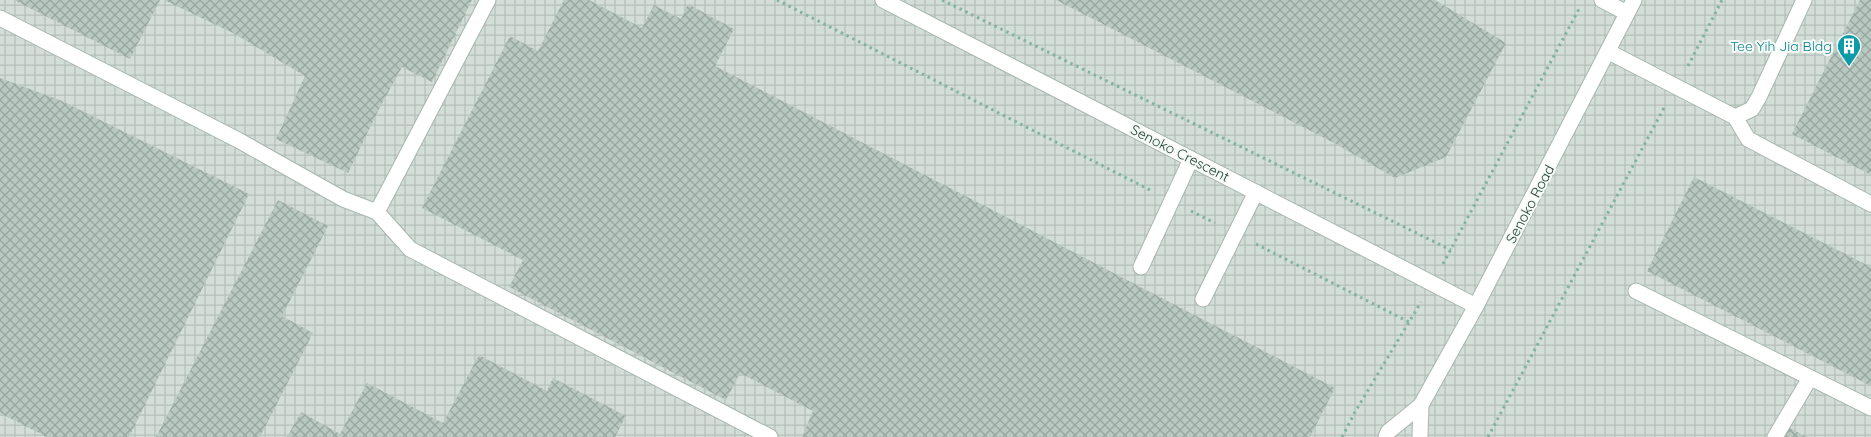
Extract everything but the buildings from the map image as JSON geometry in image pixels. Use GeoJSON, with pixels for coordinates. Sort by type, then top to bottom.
{"type":"FeatureCollection","features":[{"type":"Feature","properties":{"kind":"street"},"geometry":{"type":"LineString","coordinates":[[377,212],[488,0]]}},
{"type":"Feature","properties":{"kind":"street","name":"Senoko Crescent"},"geometry":{"type":"LineString","coordinates":[[883,0],[1476,306]]}},
{"type":"Feature","properties":{"kind":"street"},"geometry":{"type":"LineString","coordinates":[[1602,0],[1631,7]]}},
{"type":"Feature","properties":{"kind":"street"},"geometry":{"type":"LineString","coordinates":[[1735,117],[1752,109],[1804,0]]}},
{"type":"Feature","properties":{"kind":"street","name":"Senoko Road"},"geometry":{"type":"LineString","coordinates":[[1386,437],[1388,432],[1421,405],[1476,306],[1631,7]]}},
{"type":"Feature","properties":{"kind":"street"},"geometry":{"type":"LineString","coordinates":[[0,18],[238,140],[343,199],[377,212],[410,249],[770,437]]}},
{"type":"Feature","properties":{"kind":"street"},"geometry":{"type":"LineString","coordinates":[[1609,52],[1735,117],[1748,139],[1871,204]]}},
{"type":"Feature","properties":{"kind":"street"},"geometry":{"type":"LineString","coordinates":[[1141,267],[1191,160]]}},
{"type":"Feature","properties":{"kind":"street"},"geometry":{"type":"LineString","coordinates":[[1203,299],[1256,192]]}},
{"type":"Feature","properties":{"kind":"street"},"geometry":{"type":"LineString","coordinates":[[1636,291],[1871,408]]}},
{"type":"Feature","properties":{"kind":"street"},"geometry":{"type":"LineString","coordinates":[[1775,437],[1810,378]]}},
{"type":"Feature","properties":{"kind":"street","name":"Senoko Road"},"geometry":{"type":"LineString","coordinates":[[1420,437],[1421,405]]}},
{"type":"Feature","properties":{"kind":"path"},"geometry":{"type":"LineString","coordinates":[[777,0],[1409,322]]}},
{"type":"Feature","properties":{"kind":"path"},"geometry":{"type":"LineString","coordinates":[[942,0],[1450,250]]}},
{"type":"Feature","properties":{"kind":"path"},"geometry":{"type":"LineString","coordinates":[[1342,437],[1432,284],[1584,0]]}},
{"type":"Feature","properties":{"kind":"path"},"geometry":{"type":"LineString","coordinates":[[1488,437],[1722,0]]}},
{"type":"Feature","properties":{"kind":"shaded area"},"geometry":{"type":"Polygon","coordinates":[[[0,0],[1871,0],[1871,437],[0,437],[0,0]]]}},
{"type":"Feature","properties":{"kind":"place","name":"Tee Yih Jia Bldg"},"geometry":{"type":"Point","coordinates":[1849,67]}}]}
